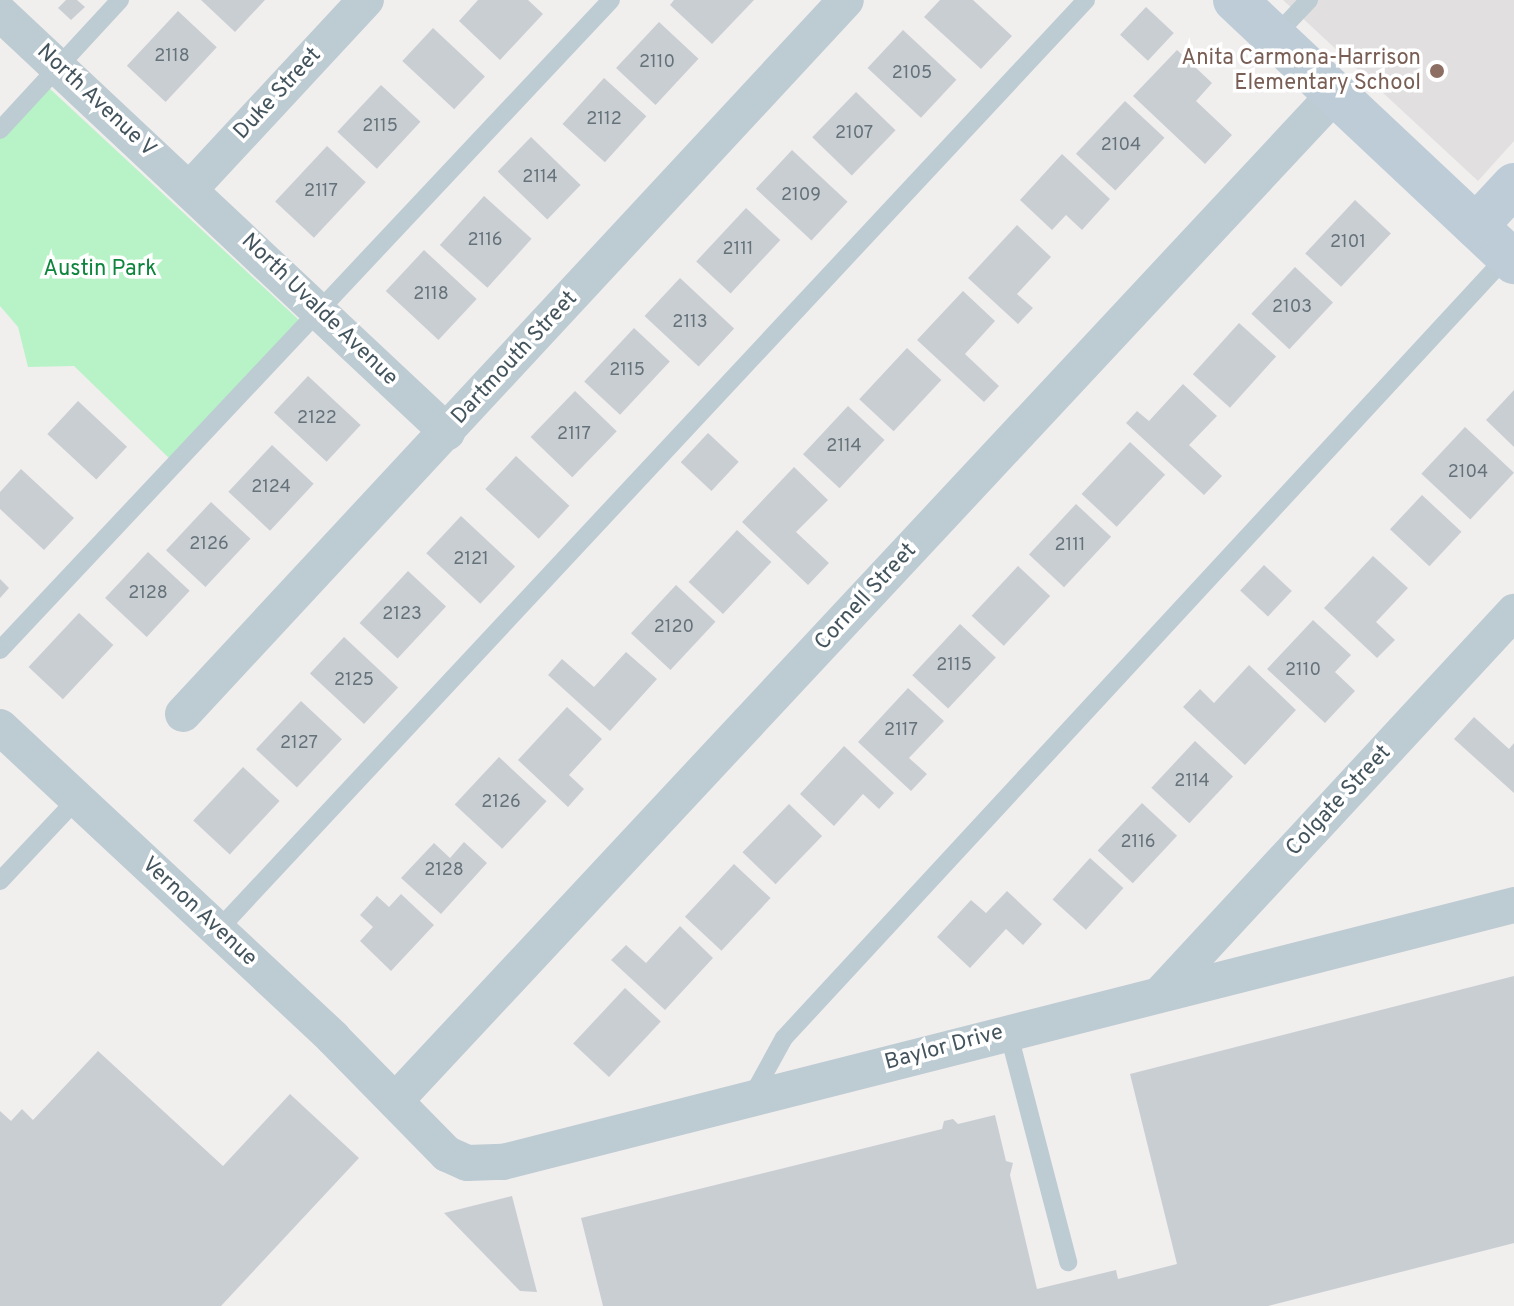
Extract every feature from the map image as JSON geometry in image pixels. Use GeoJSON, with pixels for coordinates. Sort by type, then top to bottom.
{"type":"FeatureCollection","features":[{"type":"Feature","properties":{"kind":"street","name":"Duke Street"},"geometry":{"type":"LineString","coordinates":[[191,188],[366,0]]}},
{"type":"Feature","properties":{"kind":"street","name":"Dartmouth Street"},"geometry":{"type":"LineString","coordinates":[[183,714],[846,0]]}},
{"type":"Feature","properties":{"kind":"street"},"geometry":{"type":"LineString","coordinates":[[1235,0],[1511,259]]}},
{"type":"Feature","properties":{"kind":"street","name":"North Avenue V"},"geometry":{"type":"LineString","coordinates":[[0,13],[191,188]]}},
{"type":"Feature","properties":{"kind":"street","name":"Cornell Street"},"geometry":{"type":"LineString","coordinates":[[396,1100],[1335,94]]}},
{"type":"Feature","properties":{"kind":"street"},"geometry":{"type":"LineString","coordinates":[[1476,226],[1514,185]]}},
{"type":"Feature","properties":{"kind":"street","name":"North Uvalde Avenue"},"geometry":{"type":"LineString","coordinates":[[191,188],[447,432]]}},
{"type":"Feature","properties":{"kind":"street","name":"Colgate Street"},"geometry":{"type":"LineString","coordinates":[[1163,991],[1514,612]]}},
{"type":"Feature","properties":{"kind":"street","name":"Vernon Avenue"},"geometry":{"type":"LineString","coordinates":[[0,727],[396,1100]]}},
{"type":"Feature","properties":{"kind":"street","name":"Baylor Drive"},"geometry":{"type":"LineString","coordinates":[[396,1100],[447,1154],[467,1163],[503,1162],[1163,991],[1514,905]]}},
{"type":"Feature","properties":{"kind":"lane"},"geometry":{"type":"LineString","coordinates":[[0,130],[120,0]]}},
{"type":"Feature","properties":{"kind":"lane"},"geometry":{"type":"LineString","coordinates":[[0,650],[611,0]]}},
{"type":"Feature","properties":{"kind":"lane"},"geometry":{"type":"LineString","coordinates":[[218,930],[1086,0]]}},
{"type":"Feature","properties":{"kind":"lane"},"geometry":{"type":"LineString","coordinates":[[1274,37],[1309,0]]}},
{"type":"Feature","properties":{"kind":"lane"},"geometry":{"type":"LineString","coordinates":[[751,1098],[784,1038],[1511,259]]}},
{"type":"Feature","properties":{"kind":"lane"},"geometry":{"type":"LineString","coordinates":[[0,881],[77,799]]}},
{"type":"Feature","properties":{"kind":"lane"},"geometry":{"type":"LineString","coordinates":[[1008,1031],[1068,1262]]}},
{"type":"Feature","properties":{"kind":"shaded area","name":"Anita Carmona-Harrison Elementary School"},"geometry":{"type":"Polygon","coordinates":[[[1283,0],[1514,0],[1514,141],[1478,181],[1283,0]]]}},
{"type":"Feature","properties":{"kind":"green space","name":"Austin Park"},"geometry":{"type":"Polygon","coordinates":[[[48,87],[300,321],[170,459],[74,366],[28,367],[18,327],[0,306],[0,139],[48,87]]]}},
{"type":"Feature","properties":{"kind":"building"},"geometry":{"type":"Polygon","coordinates":[[[66,0],[77,0],[85,7],[71,20],[58,8],[66,0]]]}},
{"type":"Feature","properties":{"kind":"building"},"geometry":{"type":"Polygon","coordinates":[[[201,0],[265,0],[235,32],[201,0]]]}},
{"type":"Feature","properties":{"kind":"building"},"geometry":{"type":"Polygon","coordinates":[[[478,0],[528,0],[543,14],[500,60],[459,21],[478,0]]]}},
{"type":"Feature","properties":{"kind":"building"},"geometry":{"type":"Polygon","coordinates":[[[674,0],[754,0],[712,44],[670,5],[674,0]]]}},
{"type":"Feature","properties":{"kind":"building"},"geometry":{"type":"Polygon","coordinates":[[[940,0],[973,0],[1012,36],[981,69],[924,17],[940,0]]]}},
{"type":"Feature","properties":{"kind":"building"},"geometry":{"type":"Polygon","coordinates":[[[1146,7],[1174,33],[1148,61],[1120,35],[1146,7]]]}},
{"type":"Feature","properties":{"kind":"building"},"geometry":{"type":"Polygon","coordinates":[[[178,11],[217,47],[166,102],[127,66],[178,11]]]}},
{"type":"Feature","properties":{"kind":"building"},"geometry":{"type":"Polygon","coordinates":[[[659,22],[698,59],[656,105],[616,68],[659,22]]]}},
{"type":"Feature","properties":{"kind":"building"},"geometry":{"type":"Polygon","coordinates":[[[433,28],[485,76],[454,109],[402,61],[433,28]]]}},
{"type":"Feature","properties":{"kind":"building"},"geometry":{"type":"Polygon","coordinates":[[[903,30],[956,80],[921,118],[868,68],[903,30]]]}},
{"type":"Feature","properties":{"kind":"building"},"geometry":{"type":"Polygon","coordinates":[[[1177,50],[1212,83],[1196,101],[1232,135],[1205,164],[1133,96],[1177,50]]]}},
{"type":"Feature","properties":{"kind":"building"},"geometry":{"type":"Polygon","coordinates":[[[604,78],[646,116],[605,162],[563,124],[604,78]]]}},
{"type":"Feature","properties":{"kind":"building"},"geometry":{"type":"Polygon","coordinates":[[[381,85],[420,122],[377,169],[337,132],[381,85]]]}},
{"type":"Feature","properties":{"kind":"building"},"geometry":{"type":"Polygon","coordinates":[[[856,92],[896,130],[852,176],[812,137],[856,92]]]}},
{"type":"Feature","properties":{"kind":"building"},"geometry":{"type":"Polygon","coordinates":[[[1125,101],[1164,138],[1115,190],[1076,154],[1125,101]]]}},
{"type":"Feature","properties":{"kind":"building"},"geometry":{"type":"Polygon","coordinates":[[[531,137],[581,185],[547,219],[498,172],[531,137]]]}},
{"type":"Feature","properties":{"kind":"building"},"geometry":{"type":"Polygon","coordinates":[[[327,146],[366,182],[314,238],[275,202],[327,146]]]}},
{"type":"Feature","properties":{"kind":"building"},"geometry":{"type":"Polygon","coordinates":[[[792,150],[848,202],[811,241],[756,189],[792,150]]]}},
{"type":"Feature","properties":{"kind":"building"},"geometry":{"type":"Polygon","coordinates":[[[1062,154],[1110,199],[1082,230],[1066,215],[1052,230],[1020,200],[1062,154]]]}},
{"type":"Feature","properties":{"kind":"building"},"geometry":{"type":"Polygon","coordinates":[[[484,196],[532,239],[487,288],[440,245],[484,196]]]}},
{"type":"Feature","properties":{"kind":"building"},"geometry":{"type":"Polygon","coordinates":[[[1355,200],[1391,233],[1341,287],[1305,253],[1355,200]]]}},
{"type":"Feature","properties":{"kind":"building"},"geometry":{"type":"Polygon","coordinates":[[[746,208],[780,240],[731,293],[696,261],[746,208]]]}},
{"type":"Feature","properties":{"kind":"building"},"geometry":{"type":"Polygon","coordinates":[[[1017,225],[1051,257],[1017,294],[1033,308],[1018,324],[968,278],[1017,225]]]}},
{"type":"Feature","properties":{"kind":"building"},"geometry":{"type":"Polygon","coordinates":[[[424,250],[477,299],[438,340],[386,291],[424,250]]]}},
{"type":"Feature","properties":{"kind":"building"},"geometry":{"type":"Polygon","coordinates":[[[1295,267],[1333,302],[1289,349],[1251,314],[1295,267]]]}},
{"type":"Feature","properties":{"kind":"building"},"geometry":{"type":"Polygon","coordinates":[[[680,278],[734,328],[699,366],[645,316],[680,278]]]}},
{"type":"Feature","properties":{"kind":"building"},"geometry":{"type":"Polygon","coordinates":[[[963,291],[995,321],[965,354],[999,386],[984,402],[917,340],[963,291]]]}},
{"type":"Feature","properties":{"kind":"building"},"geometry":{"type":"Polygon","coordinates":[[[1239,323],[1276,356],[1230,408],[1193,374],[1239,323]]]}},
{"type":"Feature","properties":{"kind":"building"},"geometry":{"type":"Polygon","coordinates":[[[634,328],[670,361],[620,415],[584,381],[634,328]]]}},
{"type":"Feature","properties":{"kind":"building"},"geometry":{"type":"Polygon","coordinates":[[[907,348],[941,380],[894,431],[859,399],[907,348]]]}},
{"type":"Feature","properties":{"kind":"building"},"geometry":{"type":"Polygon","coordinates":[[[308,376],[361,425],[327,462],[274,413],[308,376]]]}},
{"type":"Feature","properties":{"kind":"building"},"geometry":{"type":"Polygon","coordinates":[[[1183,384],[1217,416],[1189,445],[1222,476],[1204,495],[1126,423],[1137,411],[1149,421],[1183,384]]]}},
{"type":"Feature","properties":{"kind":"building"},"geometry":{"type":"Polygon","coordinates":[[[1514,390],[1514,447],[1486,420],[1514,390]]]}},
{"type":"Feature","properties":{"kind":"building"},"geometry":{"type":"Polygon","coordinates":[[[575,391],[617,431],[572,477],[531,437],[575,391]]]}},
{"type":"Feature","properties":{"kind":"building"},"geometry":{"type":"Polygon","coordinates":[[[78,401],[127,447],[96,480],[47,434],[78,401]]]}},
{"type":"Feature","properties":{"kind":"building"},"geometry":{"type":"Polygon","coordinates":[[[848,406],[885,440],[840,488],[803,454],[848,406]]]}},
{"type":"Feature","properties":{"kind":"building"},"geometry":{"type":"Polygon","coordinates":[[[1465,427],[1514,473],[1470,520],[1421,474],[1465,427]]]}},
{"type":"Feature","properties":{"kind":"building"},"geometry":{"type":"Polygon","coordinates":[[[708,433],[739,462],[711,491],[681,462],[708,433]]]}},
{"type":"Feature","properties":{"kind":"building"},"geometry":{"type":"Polygon","coordinates":[[[1130,442],[1165,475],[1117,527],[1082,494],[1130,442]]]}},
{"type":"Feature","properties":{"kind":"building"},"geometry":{"type":"Polygon","coordinates":[[[272,445],[314,484],[270,531],[228,492],[272,445]]]}},
{"type":"Feature","properties":{"kind":"building"},"geometry":{"type":"Polygon","coordinates":[[[516,456],[569,506],[539,539],[485,489],[516,456]]]}},
{"type":"Feature","properties":{"kind":"building"},"geometry":{"type":"Polygon","coordinates":[[[794,467],[828,500],[796,532],[829,563],[808,585],[742,522],[794,467]]]}},
{"type":"Feature","properties":{"kind":"building"},"geometry":{"type":"Polygon","coordinates":[[[21,469],[74,518],[44,550],[0,509],[0,492],[21,469]]]}},
{"type":"Feature","properties":{"kind":"building"},"geometry":{"type":"Polygon","coordinates":[[[1422,495],[1461,532],[1429,566],[1390,529],[1422,495]]]}},
{"type":"Feature","properties":{"kind":"building"},"geometry":{"type":"Polygon","coordinates":[[[211,502],[250,539],[205,587],[166,550],[211,502]]]}},
{"type":"Feature","properties":{"kind":"building"},"geometry":{"type":"Polygon","coordinates":[[[1076,504],[1111,537],[1064,587],[1029,554],[1076,504]]]}},
{"type":"Feature","properties":{"kind":"building"},"geometry":{"type":"Polygon","coordinates":[[[461,516],[515,566],[480,604],[426,553],[461,516]]]}},
{"type":"Feature","properties":{"kind":"building"},"geometry":{"type":"Polygon","coordinates":[[[737,530],[771,562],[723,614],[689,582],[737,530]]]}},
{"type":"Feature","properties":{"kind":"building"},"geometry":{"type":"Polygon","coordinates":[[[148,552],[190,591],[147,637],[105,598],[148,552]]]}},
{"type":"Feature","properties":{"kind":"building"},"geometry":{"type":"Polygon","coordinates":[[[1373,556],[1408,588],[1376,622],[1395,640],[1377,658],[1324,608],[1373,556]]]}},
{"type":"Feature","properties":{"kind":"building"},"geometry":{"type":"Polygon","coordinates":[[[1264,565],[1292,591],[1268,617],[1240,591],[1264,565]]]}},
{"type":"Feature","properties":{"kind":"building"},"geometry":{"type":"Polygon","coordinates":[[[1018,566],[1050,596],[1004,646],[972,616],[1018,566]]]}},
{"type":"Feature","properties":{"kind":"building"},"geometry":{"type":"Polygon","coordinates":[[[408,571],[446,606],[398,658],[360,623],[408,571]]]}},
{"type":"Feature","properties":{"kind":"building"},"geometry":{"type":"Polygon","coordinates":[[[0,579],[9,588],[0,598],[0,579]]]}},
{"type":"Feature","properties":{"kind":"building"},"geometry":{"type":"Polygon","coordinates":[[[676,585],[715,622],[670,670],[631,633],[676,585]]]}},
{"type":"Feature","properties":{"kind":"building"},"geometry":{"type":"Polygon","coordinates":[[[79,613],[113,645],[63,699],[29,667],[79,613]]]}},
{"type":"Feature","properties":{"kind":"building"},"geometry":{"type":"Polygon","coordinates":[[[1313,620],[1351,655],[1335,672],[1355,691],[1325,723],[1267,669],[1313,620]]]}},
{"type":"Feature","properties":{"kind":"building"},"geometry":{"type":"Polygon","coordinates":[[[960,624],[996,657],[948,709],[912,675],[960,624]]]}},
{"type":"Feature","properties":{"kind":"building"},"geometry":{"type":"Polygon","coordinates":[[[344,637],[398,687],[364,724],[310,674],[344,637]]]}},
{"type":"Feature","properties":{"kind":"building"},"geometry":{"type":"Polygon","coordinates":[[[626,652],[657,679],[610,731],[548,675],[562,659],[594,687],[626,652]]]}},
{"type":"Feature","properties":{"kind":"building"},"geometry":{"type":"Polygon","coordinates":[[[1249,665],[1296,710],[1245,765],[1183,707],[1200,689],[1214,703],[1249,665]]]}},
{"type":"Feature","properties":{"kind":"building"},"geometry":{"type":"Polygon","coordinates":[[[908,688],[944,721],[909,758],[927,774],[911,791],[858,742],[908,688]]]}},
{"type":"Feature","properties":{"kind":"building"},"geometry":{"type":"Polygon","coordinates":[[[301,701],[342,739],[297,787],[256,749],[301,701]]]}},
{"type":"Feature","properties":{"kind":"building"},"geometry":{"type":"Polygon","coordinates":[[[567,707],[602,739],[569,775],[584,789],[568,807],[518,760],[567,707]]]}},
{"type":"Feature","properties":{"kind":"building"},"geometry":{"type":"Polygon","coordinates":[[[1474,717],[1509,749],[1514,743],[1514,793],[1454,739],[1474,717]]]}},
{"type":"Feature","properties":{"kind":"building"},"geometry":{"type":"Polygon","coordinates":[[[1195,741],[1233,776],[1189,823],[1151,788],[1195,741]]]}},
{"type":"Feature","properties":{"kind":"building"},"geometry":{"type":"Polygon","coordinates":[[[844,746],[894,793],[879,809],[863,794],[834,826],[800,794],[844,746]]]}},
{"type":"Feature","properties":{"kind":"building"},"geometry":{"type":"Polygon","coordinates":[[[499,757],[547,801],[502,849],[455,805],[499,757]]]}},
{"type":"Feature","properties":{"kind":"building"},"geometry":{"type":"Polygon","coordinates":[[[243,767],[280,801],[230,854],[193,820],[243,767]]]}},
{"type":"Feature","properties":{"kind":"building"},"geometry":{"type":"Polygon","coordinates":[[[1142,803],[1177,836],[1133,883],[1098,851],[1142,803]]]}},
{"type":"Feature","properties":{"kind":"building"},"geometry":{"type":"Polygon","coordinates":[[[789,804],[822,836],[776,884],[742,852],[789,804]]]}},
{"type":"Feature","properties":{"kind":"building"},"geometry":{"type":"Polygon","coordinates":[[[464,842],[487,863],[441,914],[401,878],[434,843],[450,858],[464,842]]]}},
{"type":"Feature","properties":{"kind":"building"},"geometry":{"type":"Polygon","coordinates":[[[1090,858],[1123,888],[1086,930],[1053,900],[1090,858]]]}},
{"type":"Feature","properties":{"kind":"building"},"geometry":{"type":"Polygon","coordinates":[[[734,864],[771,898],[721,951],[685,917],[734,864]]]}},
{"type":"Feature","properties":{"kind":"building"},"geometry":{"type":"Polygon","coordinates":[[[1007,891],[1042,924],[1023,945],[1006,929],[970,968],[937,937],[971,900],[986,913],[1007,891]]]}},
{"type":"Feature","properties":{"kind":"building"},"geometry":{"type":"Polygon","coordinates":[[[401,894],[434,925],[391,971],[360,941],[373,927],[360,915],[377,896],[389,907],[401,894]]]}},
{"type":"Feature","properties":{"kind":"building"},"geometry":{"type":"Polygon","coordinates":[[[680,926],[713,958],[665,1010],[611,960],[626,945],[646,963],[680,926]]]}},
{"type":"Feature","properties":{"kind":"building"},"geometry":{"type":"Polygon","coordinates":[[[1514,976],[1514,1243],[1268,1306],[603,1306],[581,1218],[942,1129],[944,1121],[953,1119],[958,1124],[995,1115],[1006,1161],[1013,1163],[1010,1175],[1037,1289],[1116,1270],[1118,1279],[1177,1264],[1130,1074],[1514,976]]]}},
{"type":"Feature","properties":{"kind":"building"},"geometry":{"type":"Polygon","coordinates":[[[625,988],[661,1021],[609,1077],[573,1044],[625,988]]]}},
{"type":"Feature","properties":{"kind":"building"},"geometry":{"type":"Polygon","coordinates":[[[98,1051],[223,1166],[290,1094],[359,1158],[221,1306],[0,1306],[0,1111],[11,1121],[22,1109],[33,1120],[98,1051]]]}},
{"type":"Feature","properties":{"kind":"building"},"geometry":{"type":"Polygon","coordinates":[[[512,1196],[537,1292],[520,1291],[444,1213],[512,1196]]]}},
{"type":"Feature","properties":{"kind":"place","name":"Anita Carmona-Harrison Elementary School"},"geometry":{"type":"Point","coordinates":[1437,71]}}]}
